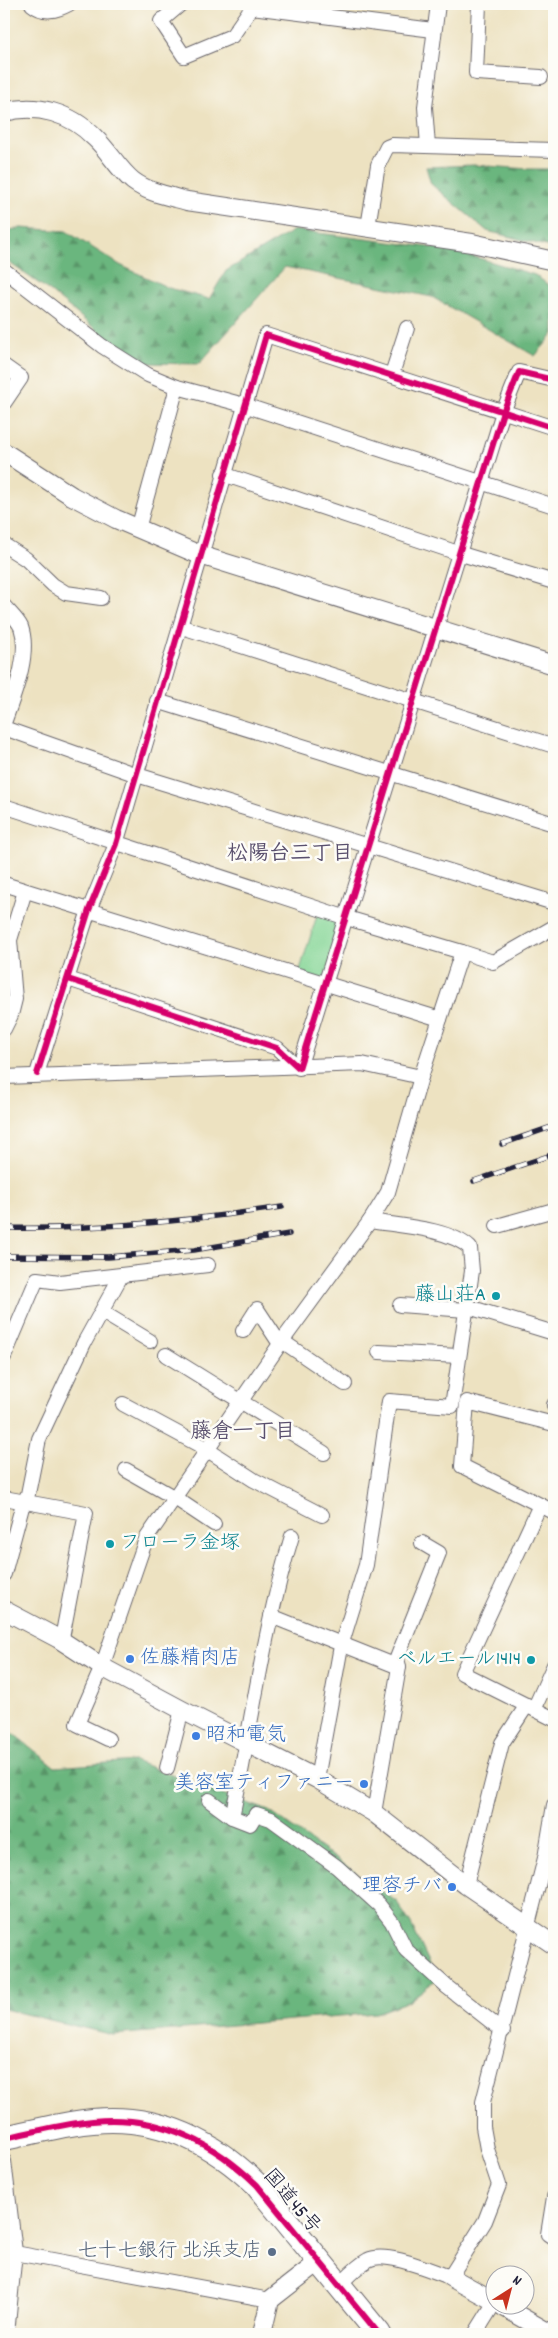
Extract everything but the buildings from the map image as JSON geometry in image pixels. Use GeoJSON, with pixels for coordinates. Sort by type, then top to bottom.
{"type":"FeatureCollection","features":[{"type":"Feature","properties":{"kind":"highway","name":"国道45号"},"geometry":{"type":"LineString","coordinates":[[4,2138],[84,2122],[111,2120],[137,2121],[168,2128],[203,2142],[242,2170],[258,2185],[379,2334]]}},
{"type":"Feature","properties":{"kind":"street"},"geometry":{"type":"LineString","coordinates":[[32,4],[42,10],[59,10],[69,4]]}},
{"type":"Feature","properties":{"kind":"street"},"geometry":{"type":"LineString","coordinates":[[181,4],[161,21],[184,56],[232,36],[252,7],[433,30]]}},
{"type":"Feature","properties":{"kind":"street"},"geometry":{"type":"LineString","coordinates":[[428,146],[425,107],[433,30],[438,4]]}},
{"type":"Feature","properties":{"kind":"street"},"geometry":{"type":"LineString","coordinates":[[480,4],[476,73],[541,77]]}},
{"type":"Feature","properties":{"kind":"street"},"geometry":{"type":"LineString","coordinates":[[4,112],[27,108],[59,113],[95,137],[132,180],[151,191],[196,202],[472,243],[554,261]]}},
{"type":"Feature","properties":{"kind":"street"},"geometry":{"type":"LineString","coordinates":[[368,227],[378,165],[387,147],[392,145],[554,150]]}},
{"type":"Feature","properties":{"kind":"street"},"geometry":{"type":"LineString","coordinates":[[4,270],[102,346],[148,375],[177,387],[244,405],[554,506]]}},
{"type":"Feature","properties":{"kind":"street"},"geometry":{"type":"LineString","coordinates":[[392,374],[406,328]]}},
{"type":"Feature","properties":{"kind":"street"},"geometry":{"type":"LineString","coordinates":[[37,1074],[89,910],[116,844],[157,702],[182,627],[223,474],[266,335],[392,374],[554,428]]}},
{"type":"Feature","properties":{"kind":"street"},"geometry":{"type":"LineString","coordinates":[[4,366],[21,378],[4,403]]}},
{"type":"Feature","properties":{"kind":"street"},"geometry":{"type":"LineString","coordinates":[[299,1068],[370,846],[413,699],[503,412],[519,372],[554,380]]}},
{"type":"Feature","properties":{"kind":"street"},"geometry":{"type":"LineString","coordinates":[[138,529],[177,387]]}},
{"type":"Feature","properties":{"kind":"street"},"geometry":{"type":"LineString","coordinates":[[4,452],[72,496],[138,529],[200,555],[554,665]]}},
{"type":"Feature","properties":{"kind":"street"},"geometry":{"type":"LineString","coordinates":[[223,474],[458,553],[554,582]]}},
{"type":"Feature","properties":{"kind":"street"},"geometry":{"type":"LineString","coordinates":[[4,545],[26,558],[53,585],[66,593],[101,598]]}},
{"type":"Feature","properties":{"kind":"street"},"geometry":{"type":"LineString","coordinates":[[4,606],[21,626],[23,647],[21,671],[4,723]]}},
{"type":"Feature","properties":{"kind":"street"},"geometry":{"type":"LineString","coordinates":[[182,627],[413,699],[554,746]]}},
{"type":"Feature","properties":{"kind":"street"},"geometry":{"type":"LineString","coordinates":[[157,702],[391,772],[554,824]]}},
{"type":"Feature","properties":{"kind":"street"},"geometry":{"type":"LineString","coordinates":[[4,728],[136,774],[554,904]]}},
{"type":"Feature","properties":{"kind":"street"},"geometry":{"type":"LineString","coordinates":[[4,806],[347,918],[493,962],[554,927]]}},
{"type":"Feature","properties":{"kind":"street"},"geometry":{"type":"LineString","coordinates":[[4,884],[440,1020]]}},
{"type":"Feature","properties":{"kind":"street"},"geometry":{"type":"LineString","coordinates":[[4,1029],[11,1015],[15,999],[10,940],[26,891]]}},
{"type":"Feature","properties":{"kind":"street"},"geometry":{"type":"LineString","coordinates":[[108,1739],[77,1724],[102,1667],[146,1539],[280,1343],[370,1221],[388,1192],[462,952]]}},
{"type":"Feature","properties":{"kind":"street"},"geometry":{"type":"LineString","coordinates":[[68,980],[277,1048],[299,1068]]}},
{"type":"Feature","properties":{"kind":"street"},"geometry":{"type":"LineString","coordinates":[[4,1077],[37,1074],[299,1068],[362,1064],[422,1077]]}},
{"type":"Feature","properties":{"kind":"street"},"geometry":{"type":"LineString","coordinates":[[497,1226],[554,1210]]}},
{"type":"Feature","properties":{"kind":"street"},"geometry":{"type":"LineString","coordinates":[[317,1779],[341,1646],[366,1565],[389,1401],[452,1406],[472,1271],[470,1248],[462,1240],[431,1231],[370,1221]]}},
{"type":"Feature","properties":{"kind":"street"},"geometry":{"type":"LineString","coordinates":[[4,1357],[37,1279],[60,1282],[208,1265]]}},
{"type":"Feature","properties":{"kind":"street"},"geometry":{"type":"LineString","coordinates":[[4,1574],[22,1508],[26,1502],[39,1439],[84,1342],[121,1276]]}},
{"type":"Feature","properties":{"kind":"street"},"geometry":{"type":"LineString","coordinates":[[400,1305],[466,1310],[472,1308],[554,1333]]}},
{"type":"Feature","properties":{"kind":"street"},"geometry":{"type":"LineString","coordinates":[[243,1331],[258,1309],[280,1343],[346,1384]]}},
{"type":"Feature","properties":{"kind":"street"},"geometry":{"type":"LineString","coordinates":[[102,1312],[150,1340]]}},
{"type":"Feature","properties":{"kind":"street"},"geometry":{"type":"LineString","coordinates":[[379,1352],[459,1356]]}},
{"type":"Feature","properties":{"kind":"street"},"geometry":{"type":"LineString","coordinates":[[166,1355],[324,1452]]}},
{"type":"Feature","properties":{"kind":"street"},"geometry":{"type":"LineString","coordinates":[[554,1424],[467,1402],[462,1466],[554,1512]]}},
{"type":"Feature","properties":{"kind":"street"},"geometry":{"type":"LineString","coordinates":[[123,1404],[203,1447],[207,1452],[254,1480],[322,1515]]}},
{"type":"Feature","properties":{"kind":"street"},"geometry":{"type":"LineString","coordinates":[[126,1470],[175,1498],[214,1524]]}},
{"type":"Feature","properties":{"kind":"street"},"geometry":{"type":"LineString","coordinates":[[4,1498],[86,1513],[63,1633],[59,1639]]}},
{"type":"Feature","properties":{"kind":"street"},"geometry":{"type":"LineString","coordinates":[[540,1505],[462,1673],[554,1719]]}},
{"type":"Feature","properties":{"kind":"street"},"geometry":{"type":"LineString","coordinates":[[232,1817],[248,1743],[277,1585],[292,1536]]}},
{"type":"Feature","properties":{"kind":"street"},"geometry":{"type":"LineString","coordinates":[[374,1813],[399,1667],[397,1658],[439,1553],[422,1543]]}},
{"type":"Feature","properties":{"kind":"street"},"geometry":{"type":"LineString","coordinates":[[4,1610],[59,1639],[102,1667],[317,1779],[374,1813],[466,1884],[554,1945]]}},
{"type":"Feature","properties":{"kind":"street"},"geometry":{"type":"LineString","coordinates":[[271,1616],[341,1646],[399,1667]]}},
{"type":"Feature","properties":{"kind":"street"},"geometry":{"type":"LineString","coordinates":[[466,1884],[502,1743],[531,1707],[554,1665]]}},
{"type":"Feature","properties":{"kind":"street"},"geometry":{"type":"LineString","coordinates":[[167,1768],[182,1710]]}},
{"type":"Feature","properties":{"kind":"street"},"geometry":{"type":"LineString","coordinates":[[209,1800],[232,1817],[250,1824],[256,1814],[272,1819],[337,1866],[379,1905],[392,1922],[406,1950],[447,1987],[503,2031]]}},
{"type":"Feature","properties":{"kind":"street"},"geometry":{"type":"LineString","coordinates":[[450,2277],[485,2221],[499,2185],[487,2149],[483,2127],[483,2111],[503,2031],[526,1924],[551,1860],[554,1806]]}},
{"type":"Feature","properties":{"kind":"street"},"geometry":{"type":"LineString","coordinates":[[4,2161],[10,2251],[7,2334]]}},
{"type":"Feature","properties":{"kind":"street"},"geometry":{"type":"LineString","coordinates":[[554,2197],[548,2234],[554,2238]]}},
{"type":"Feature","properties":{"kind":"street"},"geometry":{"type":"LineString","coordinates":[[10,2251],[270,2300]]}},
{"type":"Feature","properties":{"kind":"street"},"geometry":{"type":"LineString","coordinates":[[339,2285],[370,2258],[378,2257],[450,2277],[486,2297]]}},
{"type":"Feature","properties":{"kind":"street"},"geometry":{"type":"LineString","coordinates":[[262,2334],[270,2300],[320,2261]]}},
{"type":"Feature","properties":{"kind":"street"},"geometry":{"type":"LineString","coordinates":[[475,2334],[486,2316]]}},
{"type":"Feature","properties":{"kind":"street"},"geometry":{"type":"LineString","coordinates":[[520,2316],[551,2334]]}},
{"type":"Feature","properties":{"kind":"green space"},"geometry":{"type":"Polygon","coordinates":[[[474,165],[554,169],[554,248],[487,231],[431,184],[426,167],[474,165]]]}},
{"type":"Feature","properties":{"kind":"green space"},"geometry":{"type":"Polygon","coordinates":[[[21,228],[66,231],[120,265],[169,288],[209,299],[226,271],[294,230],[452,250],[535,275],[554,289],[554,334],[535,356],[432,297],[285,267],[199,364],[143,363],[100,333],[51,292],[4,259],[4,231],[21,228]]]}},
{"type":"Feature","properties":{"kind":"green space"},"geometry":{"type":"Polygon","coordinates":[[[319,909],[347,918],[326,985],[298,976],[319,909]]]}},
{"type":"Feature","properties":{"kind":"green space"},"geometry":{"type":"Polygon","coordinates":[[[4,1726],[55,1767],[134,1761],[269,1811],[397,1902],[411,1924],[437,1979],[409,2001],[376,2013],[113,2035],[4,2009],[4,1726]]]}},
{"type":"Feature","properties":{"kind":"railway"},"geometry":{"type":"LineString","coordinates":[[502,1144],[554,1126]]}},
{"type":"Feature","properties":{"kind":"railway"},"geometry":{"type":"LineString","coordinates":[[474,1181],[554,1154]]}},
{"type":"Feature","properties":{"kind":"railway"},"geometry":{"type":"LineString","coordinates":[[4,1228],[74,1228],[143,1224],[282,1207]]}},
{"type":"Feature","properties":{"kind":"railway"},"geometry":{"type":"LineString","coordinates":[[4,1256],[108,1257],[194,1250],[289,1234]]}},
{"type":"Feature","properties":{"kind":"cycle path"},"geometry":{"type":"LineString","coordinates":[[37,1074],[89,910],[116,844],[266,335],[554,428]]}},
{"type":"Feature","properties":{"kind":"cycle path"},"geometry":{"type":"LineString","coordinates":[[68,979],[277,1048],[299,1068],[503,412],[519,372],[554,380]]}},
{"type":"Feature","properties":{"kind":"cycle path"},"geometry":{"type":"LineString","coordinates":[[4,2138],[98,2120],[133,2121],[153,2125],[191,2138],[226,2159],[257,2185],[379,2334]]}},
{"type":"Feature","properties":{"kind":"place","name":"藤山荘A"},"geometry":{"type":"Point","coordinates":[496,1296]}},
{"type":"Feature","properties":{"kind":"place","name":"フローラ金塚"},"geometry":{"type":"Point","coordinates":[110,1544]}},
{"type":"Feature","properties":{"kind":"place","name":"佐藤精肉店"},"geometry":{"type":"Point","coordinates":[130,1659]}},
{"type":"Feature","properties":{"kind":"place","name":"ベルエール1414"},"geometry":{"type":"Point","coordinates":[531,1660]}},
{"type":"Feature","properties":{"kind":"place","name":"昭和電気"},"geometry":{"type":"Point","coordinates":[196,1736]}},
{"type":"Feature","properties":{"kind":"place","name":"美容室ティファニー"},"geometry":{"type":"Point","coordinates":[364,1784]}},
{"type":"Feature","properties":{"kind":"place","name":"理容チバ"},"geometry":{"type":"Point","coordinates":[452,1887]}},
{"type":"Feature","properties":{"kind":"place","name":"七十七銀行 北浜支店"},"geometry":{"type":"Point","coordinates":[272,2252]}},
{"type":"Feature","properties":{"kind":"district","name":"松陽台三丁目"},"geometry":{"type":"Point","coordinates":[290,855]}},
{"type":"Feature","properties":{"kind":"district","name":"藤倉一丁目"},"geometry":{"type":"Point","coordinates":[243,1433]}}]}
